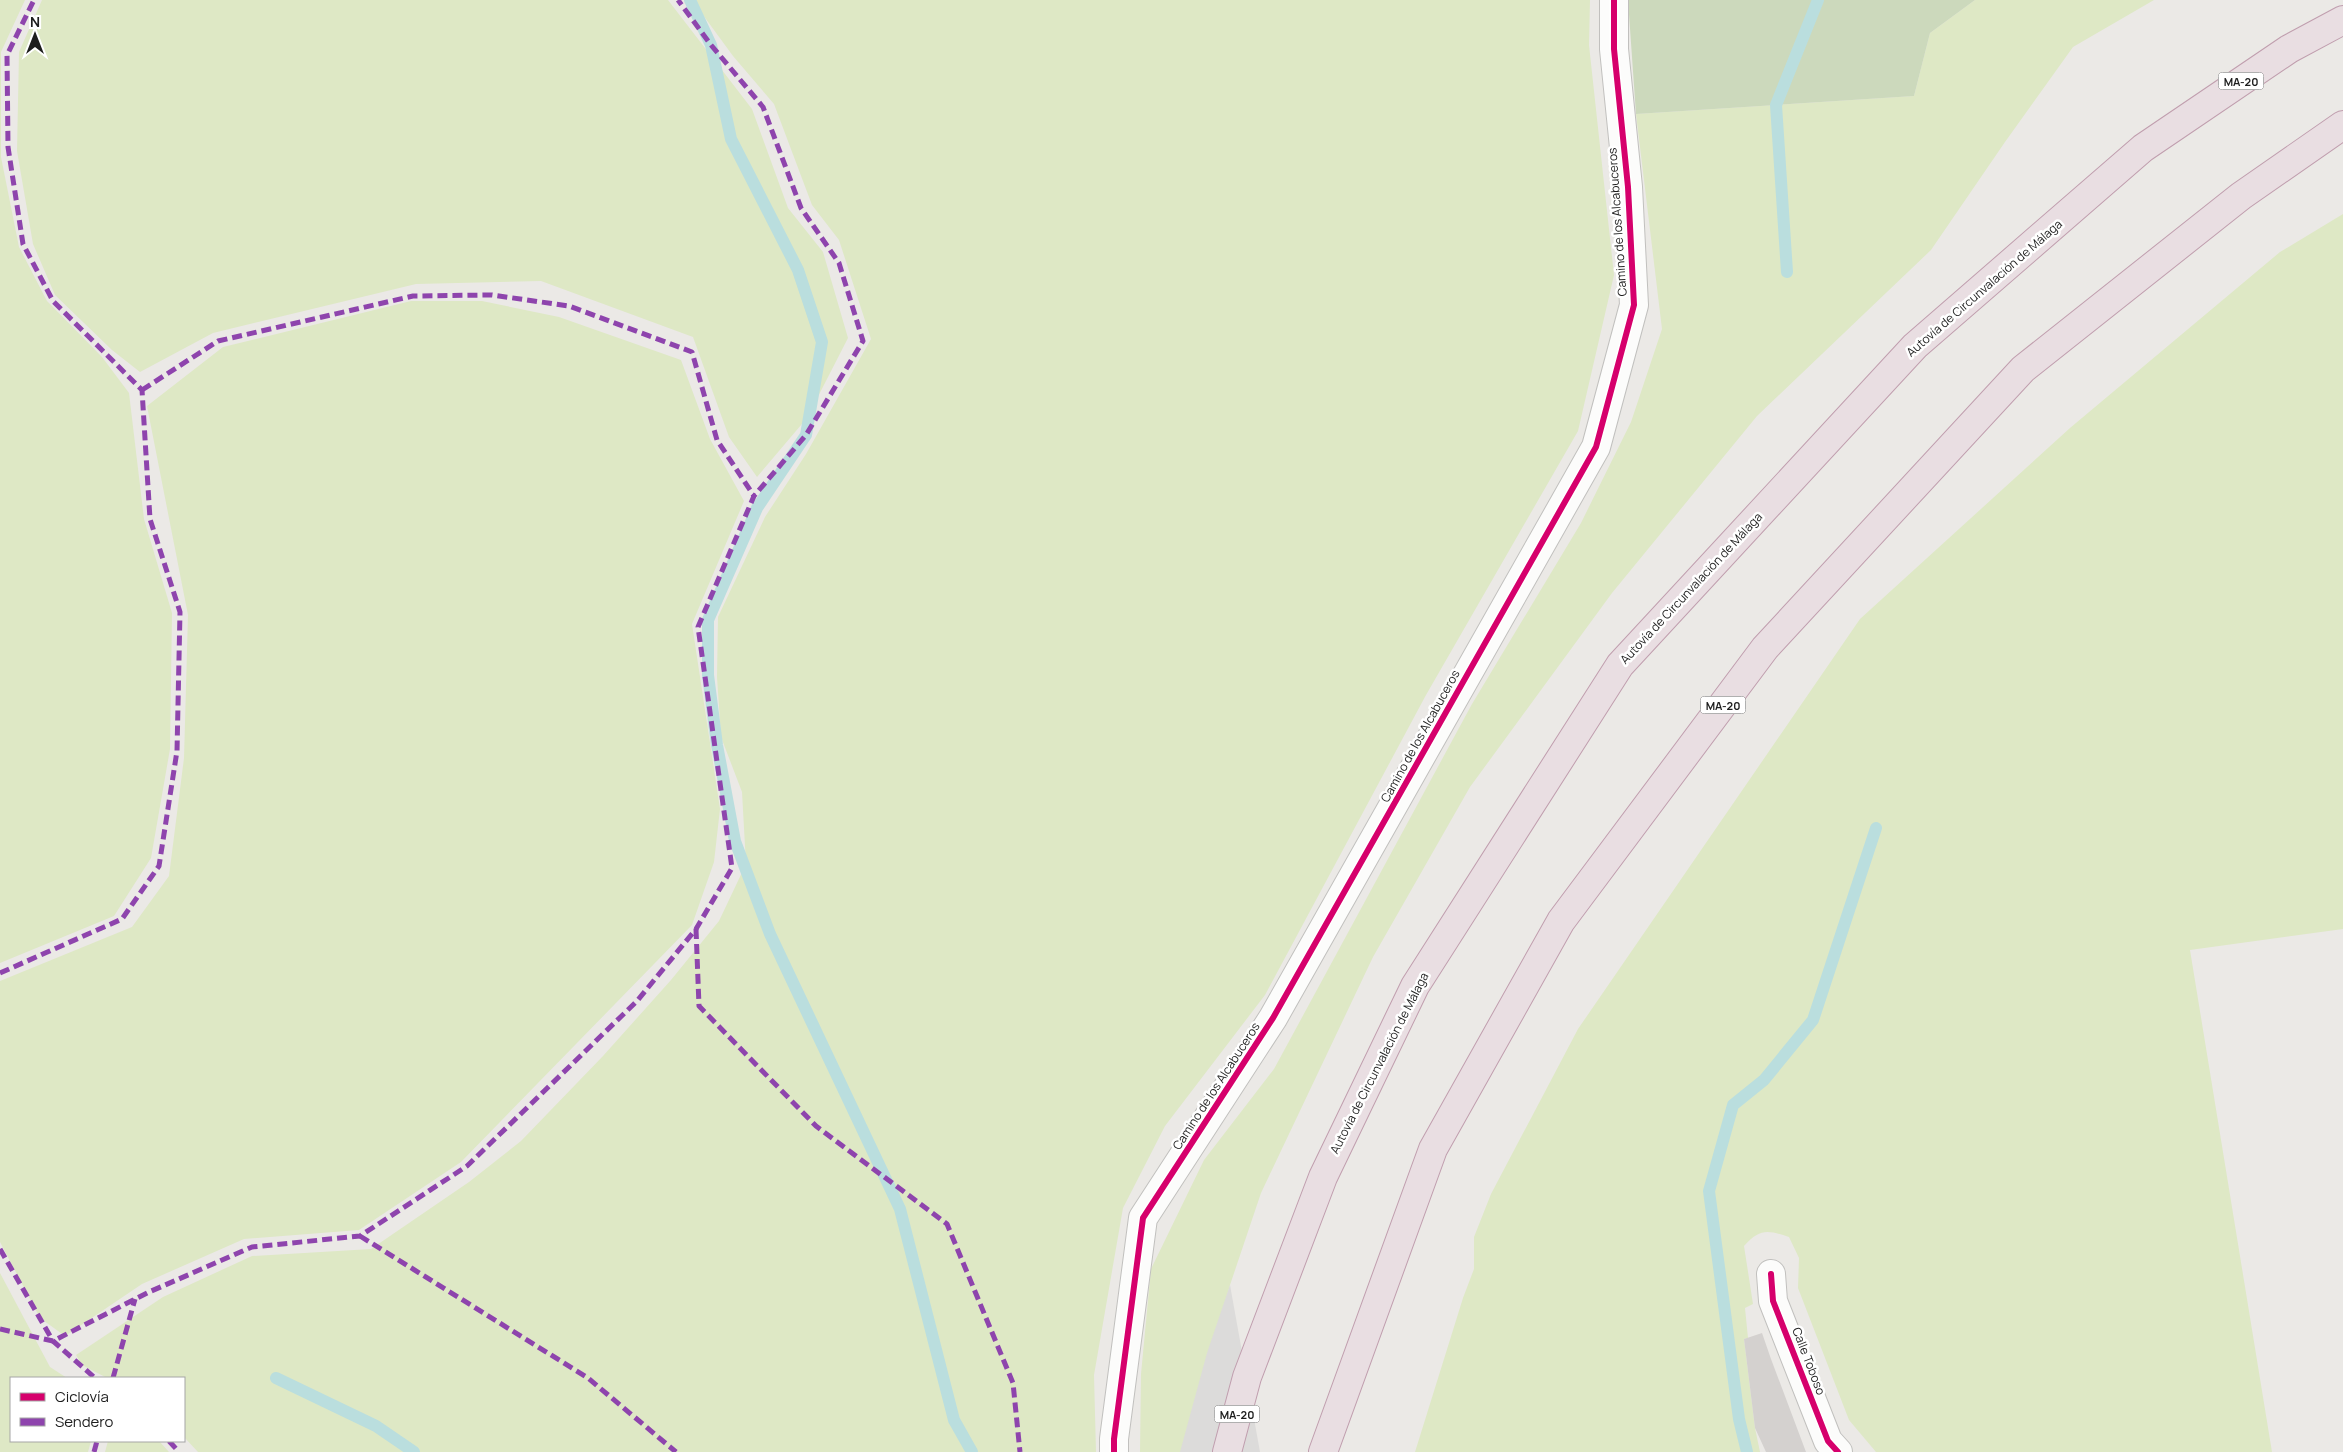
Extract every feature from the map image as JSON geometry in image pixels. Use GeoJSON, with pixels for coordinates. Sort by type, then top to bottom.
{"type":"FeatureCollection","features":[{"type":"Feature","properties":{"kind":"highway","name":"Autovía de Circunvalación de Málaga"},"geometry":{"type":"LineString","coordinates":[[1227,1452],[1247,1377],[1323,1177],[1415,986],[1620,665],[1915,346],[2143,148],[2289,49],[2343,20]]}},
{"type":"Feature","properties":{"kind":"highway","name":"MA-20"},"geometry":{"type":"LineString","coordinates":[[1323,1452],[1432,1149],[1562,921],[1765,648],[2023,369],[2241,196],[2343,125]]}},
{"type":"Feature","properties":{"kind":"street","name":"Camino de los Alcabuceros"},"geometry":{"type":"LineString","coordinates":[[1114,1452],[1114,1439],[1144,1218],[1274,1018],[1596,447],[1634,305],[1628,187],[1614,49],[1614,0]]}},
{"type":"Feature","properties":{"kind":"street","name":"Calle Toboso"},"geometry":{"type":"LineString","coordinates":[[1771,1274],[1774,1301],[1828,1441],[1838,1452]]}},
{"type":"Feature","properties":{"kind":"green space"},"geometry":{"type":"Polygon","coordinates":[[[0,0],[25,0],[1,52],[1,157],[19,247],[47,301],[102,357],[129,393],[144,519],[172,613],[170,749],[151,858],[114,916],[0,963],[0,0]]]}},
{"type":"Feature","properties":{"kind":"green space"},"geometry":{"type":"Polygon","coordinates":[[[42,0],[668,0],[752,109],[788,208],[823,252],[848,338],[807,418],[757,477],[729,437],[693,337],[541,281],[416,284],[213,333],[140,372],[112,350],[55,295],[33,244],[17,151],[19,52],[42,0]]]}},
{"type":"Feature","properties":{"kind":"green space"},"geometry":{"type":"Polygon","coordinates":[[[692,0],[1590,0],[1589,45],[1614,275],[1578,431],[1426,695],[1265,995],[1165,1126],[1123,1208],[1094,1375],[1096,1452],[198,1452],[185,1438],[185,1377],[105,1377],[82,1365],[76,1355],[163,1297],[252,1256],[371,1249],[469,1182],[521,1141],[603,1056],[671,980],[719,921],[746,864],[742,792],[721,737],[717,677],[718,617],[765,517],[806,454],[871,339],[839,240],[812,205],[774,104],[733,56],[692,0]]]}},
{"type":"Feature","properties":{"kind":"green space"},"geometry":{"type":"Polygon","coordinates":[[[1628,0],[1975,0],[1930,33],[1914,96],[1636,114],[1628,0]]]}},
{"type":"Feature","properties":{"kind":"green space"},"geometry":{"type":"Polygon","coordinates":[[[1975,0],[2154,0],[2073,47],[1931,250],[1757,416],[1612,593],[1470,787],[1373,957],[1261,1193],[1230,1285],[1182,1452],[1140,1452],[1141,1374],[1151,1269],[1204,1160],[1274,1069],[1472,704],[1581,523],[1631,422],[1662,329],[1636,114],[1914,96],[1930,33],[1975,0]]]}},
{"type":"Feature","properties":{"kind":"green space"},"geometry":{"type":"Polygon","coordinates":[[[2343,214],[2343,929],[2190,950],[2272,1452],[1876,1452],[1849,1420],[1798,1288],[1799,1258],[1789,1237],[1765,1232],[1755,1236],[1744,1246],[1753,1304],[1745,1308],[1748,1338],[1744,1339],[1755,1428],[1760,1452],[1415,1452],[1463,1298],[1474,1269],[1474,1237],[1491,1194],[1578,1029],[1860,619],[2070,428],[2280,252],[2343,214]]]}},
{"type":"Feature","properties":{"kind":"green space"},"geometry":{"type":"Polygon","coordinates":[[[411,301],[482,301],[559,317],[681,360],[710,439],[744,501],[692,624],[720,809],[714,862],[692,925],[461,1162],[359,1230],[244,1239],[142,1284],[65,1336],[40,1318],[0,1242],[0,981],[132,927],[169,876],[184,758],[188,615],[147,406],[223,347],[411,301]]]}},
{"type":"Feature","properties":{"kind":"green space"},"geometry":{"type":"Polygon","coordinates":[[[0,1273],[50,1367],[65,1377],[10,1377],[10,1442],[91,1442],[88,1452],[0,1452],[0,1273]]]}},
{"type":"Feature","properties":{"kind":"green space"},"geometry":{"type":"Polygon","coordinates":[[[108,1442],[160,1442],[169,1452],[105,1452],[108,1442]]]}},
{"type":"Feature","properties":{"kind":"pier"},"geometry":{"type":"Polygon","coordinates":[[[1230,1285],[1260,1452],[1180,1452],[1207,1353],[1230,1285]]]}},
{"type":"Feature","properties":{"kind":"building"},"geometry":{"type":"Polygon","coordinates":[[[1762,1333],[1806,1452],[1766,1452],[1755,1428],[1744,1339],[1762,1333]]]}},
{"type":"Feature","properties":{"kind":"waterway"},"geometry":{"type":"LineString","coordinates":[[690,0],[711,45],[731,139],[798,270],[822,342],[806,435],[757,508],[708,620],[708,675],[717,745],[735,841],[770,934],[900,1209],[954,1420],[972,1452]]}},
{"type":"Feature","properties":{"kind":"waterway"},"geometry":{"type":"LineString","coordinates":[[1787,272],[1776,105],[1818,0]]}},
{"type":"Feature","properties":{"kind":"waterway"},"geometry":{"type":"LineString","coordinates":[[1747,1452],[1739,1419],[1709,1191],[1733,1105],[1764,1080],[1813,1020],[1876,828]]}},
{"type":"Feature","properties":{"kind":"waterway"},"geometry":{"type":"LineString","coordinates":[[276,1378],[376,1426],[414,1452]]}},
{"type":"Feature","properties":{"kind":"marked path"},"geometry":{"type":"LineString","coordinates":[[0,973],[122,919],[159,866],[177,751],[180,612],[150,519],[142,390],[53,301],[23,244],[8,147],[7,55],[34,0]]}},
{"type":"Feature","properties":{"kind":"marked path"},"geometry":{"type":"LineString","coordinates":[[0,1329],[53,1341],[149,1292],[252,1247],[360,1236],[467,1166],[637,1001],[696,929],[732,868],[698,627],[754,496],[806,435],[863,341],[839,263],[801,208],[763,107],[711,45],[678,0]]}},
{"type":"Feature","properties":{"kind":"marked path"},"geometry":{"type":"LineString","coordinates":[[142,390],[218,341],[413,296],[492,295],[569,306],[692,352],[717,440],[754,496]]}},
{"type":"Feature","properties":{"kind":"marked path"},"geometry":{"type":"LineString","coordinates":[[696,929],[699,1006],[816,1126],[947,1224],[1013,1383],[1020,1452]]}},
{"type":"Feature","properties":{"kind":"marked path"},"geometry":{"type":"LineString","coordinates":[[360,1236],[588,1378],[676,1452]]}},
{"type":"Feature","properties":{"kind":"marked path"},"geometry":{"type":"LineString","coordinates":[[0,1249],[53,1341],[94,1377]]}},
{"type":"Feature","properties":{"kind":"marked path"},"geometry":{"type":"LineString","coordinates":[[113,1377],[135,1299]]}},
{"type":"Feature","properties":{"kind":"marked path"},"geometry":{"type":"LineString","coordinates":[[94,1452],[97,1442]]}},
{"type":"Feature","properties":{"kind":"marked path"},"geometry":{"type":"LineString","coordinates":[[170,1442],[179,1452]]}},
{"type":"Feature","properties":{"kind":"cycle path"},"geometry":{"type":"LineString","coordinates":[[1114,1452],[1114,1439],[1143,1218],[1273,1018],[1596,447],[1634,305],[1628,187],[1614,49],[1614,0]]}},
{"type":"Feature","properties":{"kind":"cycle path"},"geometry":{"type":"LineString","coordinates":[[1771,1274],[1773,1301],[1828,1441],[1838,1452]]}}]}
